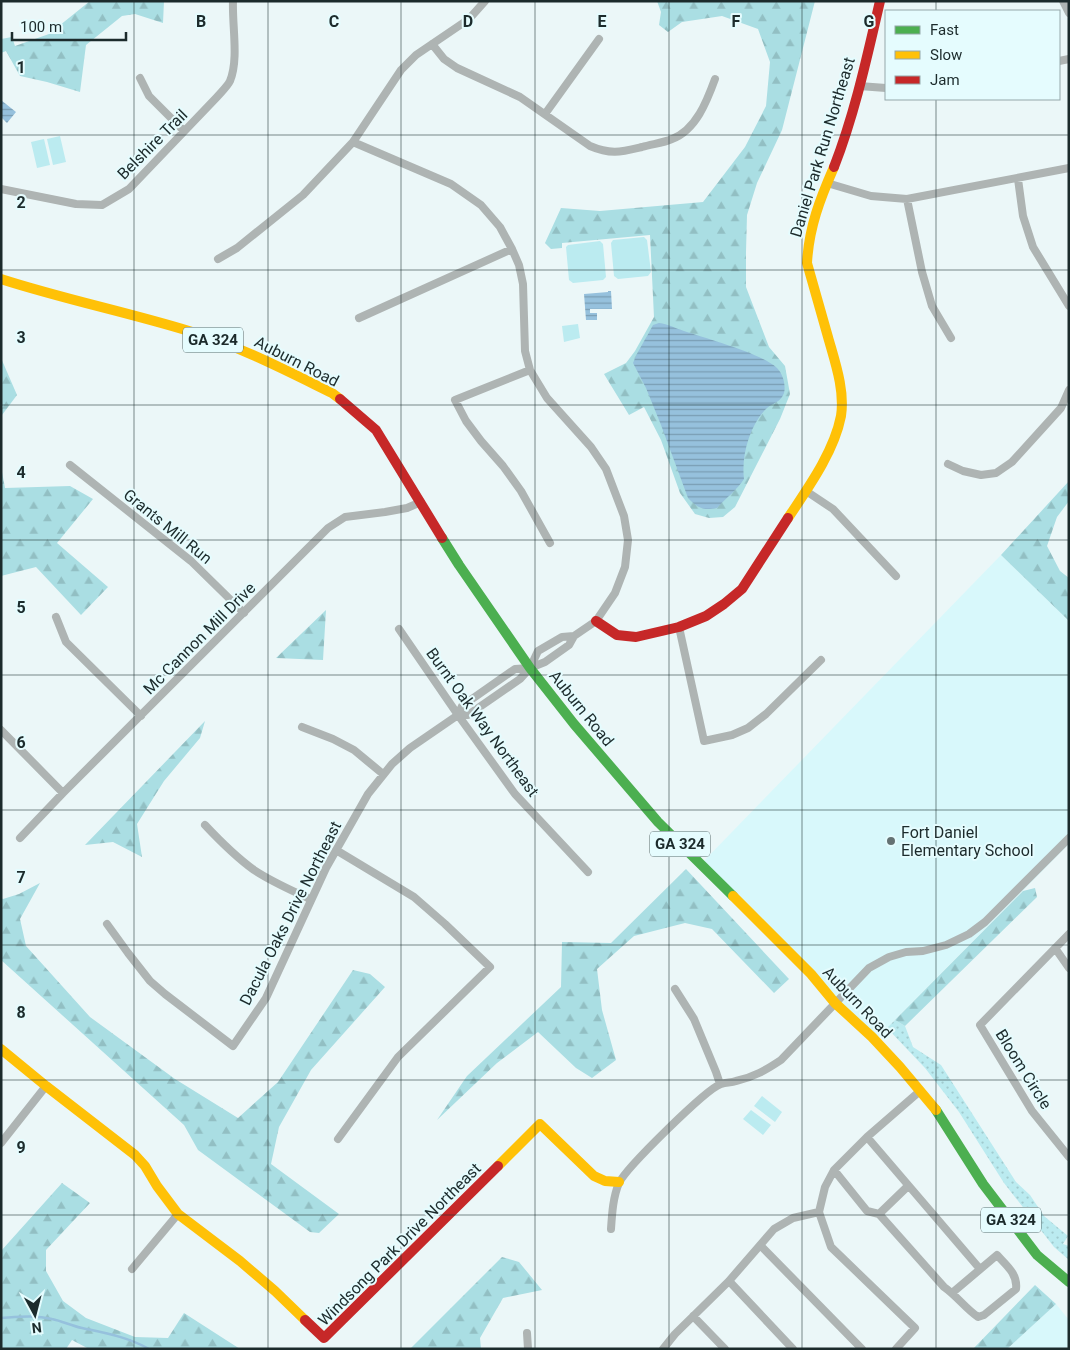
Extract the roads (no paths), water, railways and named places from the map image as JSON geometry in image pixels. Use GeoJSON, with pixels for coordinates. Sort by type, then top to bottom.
{"type":"FeatureCollection","features":[{"type":"Feature","properties":{"kind":"street","name":"Belshire Trail"},"geometry":{"type":"LineString","coordinates":[[1,188],[76,204],[102,205],[129,189],[229,83],[234,66],[233,1]]}},
{"type":"Feature","properties":{"kind":"street"},"geometry":{"type":"LineString","coordinates":[[218,259],[237,248],[303,195],[353,142],[401,70],[416,55],[469,19],[485,1]]}},
{"type":"Feature","properties":{"kind":"street","name":"Daniel Park Run Northeast"},"geometry":{"type":"LineString","coordinates":[[596,621],[617,635],[636,637],[679,626],[706,616],[724,604],[742,590],[827,455],[841,415],[841,394],[838,374],[807,263],[807,248],[811,224],[844,140],[880,1]]}},
{"type":"Feature","properties":{"kind":"street"},"geometry":{"type":"LineString","coordinates":[[1063,1],[1069,13]]}},
{"type":"Feature","properties":{"kind":"street"},"geometry":{"type":"LineString","coordinates":[[545,114],[599,38]]}},
{"type":"Feature","properties":{"kind":"street"},"geometry":{"type":"LineString","coordinates":[[432,44],[444,59],[457,68],[520,98],[590,146],[614,153],[672,139],[683,133],[697,118],[707,102],[715,79]]}},
{"type":"Feature","properties":{"kind":"street"},"geometry":{"type":"LineString","coordinates":[[140,78],[148,96],[184,132]]}},
{"type":"Feature","properties":{"kind":"street"},"geometry":{"type":"LineString","coordinates":[[859,86],[885,88]]}},
{"type":"Feature","properties":{"kind":"street"},"geometry":{"type":"LineString","coordinates":[[353,142],[451,184],[481,205],[500,227],[519,265],[523,284],[525,351],[530,370],[547,398],[591,447],[606,469],[624,516],[628,540],[625,568],[615,593],[596,621],[574,636],[568,645],[545,662],[530,668]]}},
{"type":"Feature","properties":{"kind":"street"},"geometry":{"type":"LineString","coordinates":[[827,183],[871,196],[907,198],[1018,179],[1069,168]]}},
{"type":"Feature","properties":{"kind":"street"},"geometry":{"type":"LineString","coordinates":[[1018,179],[1023,216],[1033,247],[1069,306]]}},
{"type":"Feature","properties":{"kind":"street"},"geometry":{"type":"LineString","coordinates":[[907,198],[922,272],[932,306],[951,338]]}},
{"type":"Feature","properties":{"kind":"street"},"geometry":{"type":"LineString","coordinates":[[359,318],[512,249]]}},
{"type":"Feature","properties":{"kind":"street","name":"Auburn Road"},"geometry":{"type":"LineString","coordinates":[[1,279],[189,331],[245,351],[332,393],[376,430],[459,565],[530,668],[574,724],[658,822],[810,974],[835,1003],[900,1066],[937,1111],[982,1184],[1037,1255],[1069,1282]]}},
{"type":"Feature","properties":{"kind":"street"},"geometry":{"type":"LineString","coordinates":[[530,370],[455,400],[480,441],[503,466],[521,491],[550,544]]}},
{"type":"Feature","properties":{"kind":"street"},"geometry":{"type":"LineString","coordinates":[[948,464],[963,471],[981,475],[996,473],[1012,462],[1061,408],[1069,390]]}},
{"type":"Feature","properties":{"kind":"street","name":"Grants Mill Run"},"geometry":{"type":"LineString","coordinates":[[70,465],[191,561],[244,613]]}},
{"type":"Feature","properties":{"kind":"street"},"geometry":{"type":"LineString","coordinates":[[806,491],[833,509],[896,576]]}},
{"type":"Feature","properties":{"kind":"street","name":"Mc Cannon Mill Drive"},"geometry":{"type":"LineString","coordinates":[[20,838],[328,528],[345,517],[407,508],[421,502]]}},
{"type":"Feature","properties":{"kind":"street"},"geometry":{"type":"LineString","coordinates":[[56,617],[66,642],[141,716]]}},
{"type":"Feature","properties":{"kind":"street"},"geometry":{"type":"LineString","coordinates":[[679,626],[704,741],[732,735],[748,728],[766,714],[821,660]]}},
{"type":"Feature","properties":{"kind":"street","name":"Burnt Oak Way Northeast"},"geometry":{"type":"LineString","coordinates":[[399,629],[458,715],[516,794],[588,872]]}},
{"type":"Feature","properties":{"kind":"street"},"geometry":{"type":"LineString","coordinates":[[530,668],[538,650],[562,638],[574,636]]}},
{"type":"Feature","properties":{"kind":"street","name":"Dacula Oaks Drive Northeast"},"geometry":{"type":"LineString","coordinates":[[107,924],[150,981],[233,1046],[266,998],[310,899],[326,868],[368,794],[383,774],[410,748],[458,715],[468,715],[520,679],[530,668]]}},
{"type":"Feature","properties":{"kind":"street"},"geometry":{"type":"LineString","coordinates":[[302,727],[333,739],[354,750],[383,774]]}},
{"type":"Feature","properties":{"kind":"street"},"geometry":{"type":"LineString","coordinates":[[1,730],[63,793]]}},
{"type":"Feature","properties":{"kind":"street"},"geometry":{"type":"LineString","coordinates":[[205,825],[232,853],[254,870],[310,899]]}},
{"type":"Feature","properties":{"kind":"street"},"geometry":{"type":"LineString","coordinates":[[611,1229],[619,1182],[644,1153],[694,1104],[720,1084],[736,1082],[751,1077],[773,1066],[794,1048],[869,968],[890,957],[906,952],[923,951],[946,945],[968,934],[985,922],[1069,838]]}},
{"type":"Feature","properties":{"kind":"street"},"geometry":{"type":"LineString","coordinates":[[336,850],[414,897],[490,967],[398,1057],[338,1139]]}},
{"type":"Feature","properties":{"kind":"street","name":"Bloom Circle"},"geometry":{"type":"LineString","coordinates":[[1069,934],[980,1025],[1032,1112],[1069,1157]]}},
{"type":"Feature","properties":{"kind":"street"},"geometry":{"type":"LineString","coordinates":[[1055,948],[1069,968]]}},
{"type":"Feature","properties":{"kind":"street"},"geometry":{"type":"LineString","coordinates":[[675,989],[694,1019],[720,1084]]}},
{"type":"Feature","properties":{"kind":"street","name":"Windsong Park Drive Northeast"},"geometry":{"type":"LineString","coordinates":[[1,1049],[135,1155],[145,1166],[156,1186],[178,1214],[240,1260],[275,1290],[324,1338],[540,1124],[594,1176],[606,1181],[619,1182]]}},
{"type":"Feature","properties":{"kind":"street"},"geometry":{"type":"LineString","coordinates":[[1,1143],[46,1086]]}},
{"type":"Feature","properties":{"kind":"street"},"geometry":{"type":"LineString","coordinates":[[896,1349],[915,1328],[831,1247],[819,1212],[825,1187],[834,1170],[920,1091]]}},
{"type":"Feature","properties":{"kind":"street"},"geometry":{"type":"LineString","coordinates":[[868,1137],[980,1269]]}},
{"type":"Feature","properties":{"kind":"street"},"geometry":{"type":"LineString","coordinates":[[834,1170],[867,1211],[879,1214],[944,1287],[978,1317],[984,1315],[1016,1289],[1017,1282],[1015,1276],[997,1255],[952,1293]]}},
{"type":"Feature","properties":{"kind":"street"},"geometry":{"type":"LineString","coordinates":[[879,1214],[908,1186]]}},
{"type":"Feature","properties":{"kind":"street"},"geometry":{"type":"LineString","coordinates":[[663,1349],[675,1334],[729,1281],[774,1229],[794,1218],[819,1212]]}},
{"type":"Feature","properties":{"kind":"street"},"geometry":{"type":"LineString","coordinates":[[132,1268],[178,1214]]}},
{"type":"Feature","properties":{"kind":"street"},"geometry":{"type":"LineString","coordinates":[[760,1245],[862,1349]]}},
{"type":"Feature","properties":{"kind":"street"},"geometry":{"type":"LineString","coordinates":[[729,1281],[793,1349]]}},
{"type":"Feature","properties":{"kind":"street"},"geometry":{"type":"LineString","coordinates":[[693,1316],[725,1349]]}},
{"type":"Feature","properties":{"kind":"street"},"geometry":{"type":"LineString","coordinates":[[527,1333],[528,1349]]}},
{"type":"Feature","properties":{"kind":"waterway"},"geometry":{"type":"LineString","coordinates":[[1,1318],[33,1317],[52,1319],[125,1338],[149,1349]]}},
{"type":"Feature","properties":{"kind":"place","name":"Fort Daniel Elementary School"},"geometry":{"type":"Point","coordinates":[891,841]}}]}
